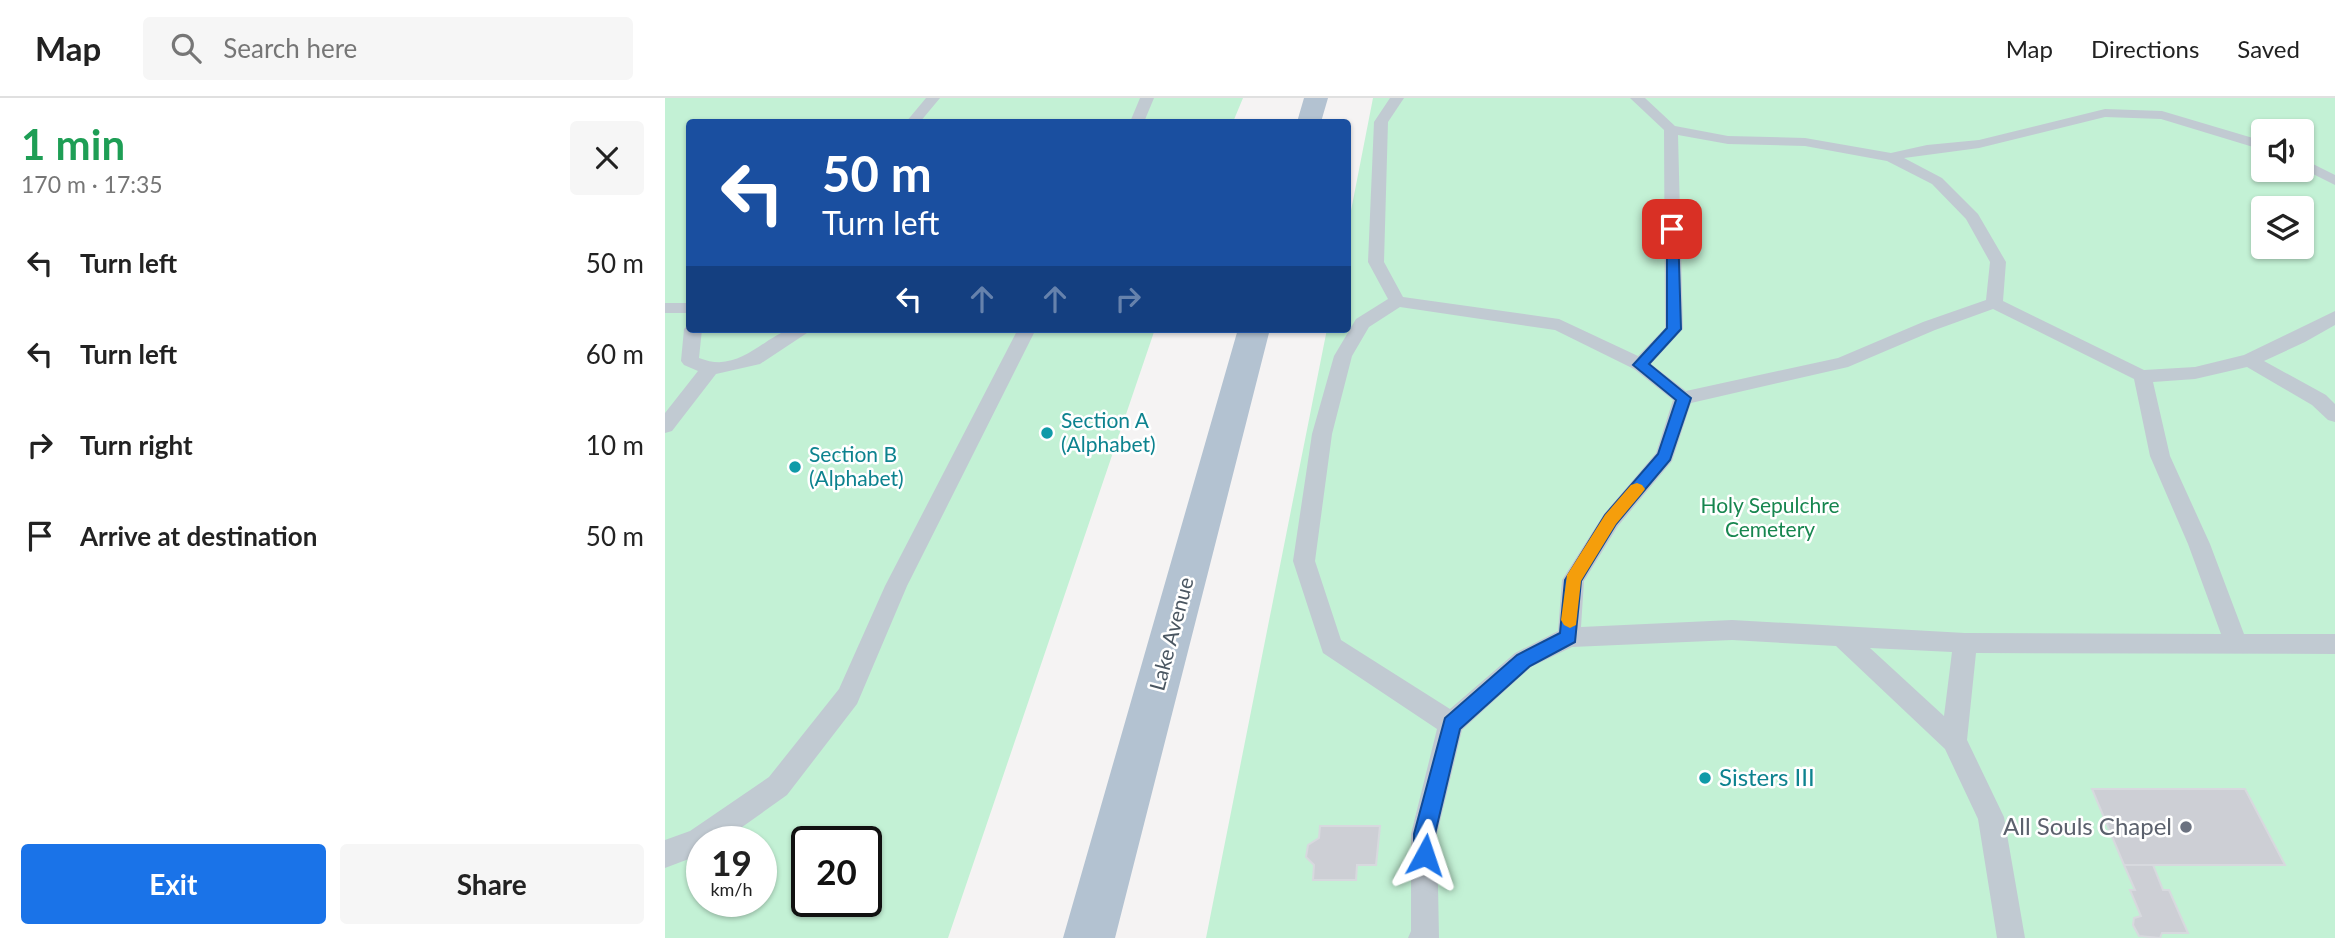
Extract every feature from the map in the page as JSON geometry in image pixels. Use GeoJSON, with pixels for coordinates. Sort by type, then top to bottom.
{"type":"FeatureCollection","features":[{"type":"Feature","properties":{"kind":"main road"},"geometry":{"type":"LineString","coordinates":[[1310,119],[1316,98]]}},
{"type":"Feature","properties":{"kind":"main road","name":"Lake Avenue"},"geometry":{"type":"LineString","coordinates":[[1089,938],[1253,333]]}},
{"type":"Feature","properties":{"kind":"lane"},"geometry":{"type":"LineString","coordinates":[[916,119],[933,98]]}},
{"type":"Feature","properties":{"kind":"lane"},"geometry":{"type":"LineString","coordinates":[[1138,119],[1147,98]]}},
{"type":"Feature","properties":{"kind":"lane"},"geometry":{"type":"LineString","coordinates":[[1397,98],[1381,122],[1376,262],[1397,301]]}},
{"type":"Feature","properties":{"kind":"lane"},"geometry":{"type":"LineString","coordinates":[[1637,98],[1671,130],[1728,140],[1805,142],[1891,157],[1937,181],[1973,217],[1998,262],[1994,303]]}},
{"type":"Feature","properties":{"kind":"lane"},"geometry":{"type":"LineString","coordinates":[[1891,157],[1927,149],[1979,144],[2105,113],[2162,115],[2251,142]]}},
{"type":"Feature","properties":{"kind":"lane"},"geometry":{"type":"LineString","coordinates":[[1640,365],[1674,329],[1671,130]]}},
{"type":"Feature","properties":{"kind":"lane"},"geometry":{"type":"LineString","coordinates":[[2314,170],[2335,181]]}},
{"type":"Feature","properties":{"kind":"lane"},"geometry":{"type":"LineString","coordinates":[[1451,724],[1331,646],[1304,561],[1322,434],[1343,356],[1362,323],[1397,301],[1559,325],[1640,365],[1683,398],[1842,363],[1929,326],[1994,303],[2142,376],[2195,373],[2249,359],[2299,338],[2335,317]]}},
{"type":"Feature","properties":{"kind":"lane"},"geometry":{"type":"LineString","coordinates":[[665,308],[686,308]]}},
{"type":"Feature","properties":{"kind":"lane"},"geometry":{"type":"LineString","coordinates":[[693,333],[690,360],[710,369],[754,359],[797,333]]}},
{"type":"Feature","properties":{"kind":"lane"},"geometry":{"type":"LineString","coordinates":[[665,854],[698,842],[778,786],[848,695],[896,586],[1025,333]]}},
{"type":"Feature","properties":{"kind":"lane"},"geometry":{"type":"LineString","coordinates":[[2249,359],[2319,400],[2335,415]]}},
{"type":"Feature","properties":{"kind":"lane"},"geometry":{"type":"LineString","coordinates":[[665,425],[710,369]]}},
{"type":"Feature","properties":{"kind":"lane"},"geometry":{"type":"LineString","coordinates":[[2142,376],[2160,456],[2199,544],[2236,643]]}},
{"type":"Feature","properties":{"kind":"lane"},"geometry":{"type":"LineString","coordinates":[[1569,637],[1573,580],[1611,520],[1665,456],[1683,398]]}},
{"type":"Feature","properties":{"kind":"lane"},"geometry":{"type":"LineString","coordinates":[[1422,938],[1425,938],[1425,834],[1451,724],[1523,660],[1569,637],[1732,630],[1965,643],[2335,644]]}},
{"type":"Feature","properties":{"kind":"lane"},"geometry":{"type":"LineString","coordinates":[[1842,637],[1954,741],[1991,817],[2011,938]]}},
{"type":"Feature","properties":{"kind":"lane"},"geometry":{"type":"LineString","coordinates":[[1954,741],[1965,643]]}},
{"type":"Feature","properties":{"kind":"green space"},"geometry":{"type":"Polygon","coordinates":[[[665,98],[1243,98],[1234,119],[686,119],[686,333],[1154,333],[948,938],[665,938],[665,98]]]}},
{"type":"Feature","properties":{"kind":"green space","name":"Holy Sepulchre Cemetery"},"geometry":{"type":"Polygon","coordinates":[[[1373,98],[2335,98],[2335,938],[1206,938],[1326,333],[1351,333],[1351,211],[1373,98]]]}},
{"type":"Feature","properties":{"kind":"building","name":"All Souls Chapel"},"geometry":{"type":"Polygon","coordinates":[[[2092,789],[2245,789],[2285,865],[2124,865],[2092,789]]]}},
{"type":"Feature","properties":{"kind":"building"},"geometry":{"type":"Polygon","coordinates":[[[1320,826],[1380,826],[1376,865],[1357,865],[1356,880],[1313,880],[1314,865],[1306,857],[1308,845],[1319,838],[1320,826]]]}},
{"type":"Feature","properties":{"kind":"building"},"geometry":{"type":"Polygon","coordinates":[[[2124,865],[2153,865],[2163,890],[2169,890],[2188,933],[2162,933],[2160,938],[2139,936],[2133,925],[2134,918],[2141,916],[2130,890],[2135,890],[2124,865]]]}},
{"type":"Feature","properties":{"kind":"slow traffic"},"geometry":{"type":"LineString","coordinates":[[1570,620],[1573,580],[1611,520],[1637,489]]}},
{"type":"Feature","properties":{"kind":"place","name":"Section A (Alphabet)"},"geometry":{"type":"Point","coordinates":[1047,433]}},
{"type":"Feature","properties":{"kind":"place","name":"Section B (Alphabet)"},"geometry":{"type":"Point","coordinates":[795,467]}},
{"type":"Feature","properties":{"kind":"place","name":"Sisters III"},"geometry":{"type":"Point","coordinates":[1705,778]}},
{"type":"Feature","properties":{"kind":"place","name":"All Souls Chapel"},"geometry":{"type":"Point","coordinates":[2186,827]}},
{"type":"Feature","properties":{"kind":"route"},"geometry":{"type":"LineString","coordinates":[[1425,855],[1425,834],[1451,724],[1523,660],[1569,637],[1573,580],[1611,520],[1665,456],[1683,398],[1640,365],[1674,329],[1672,229]]}}]}
